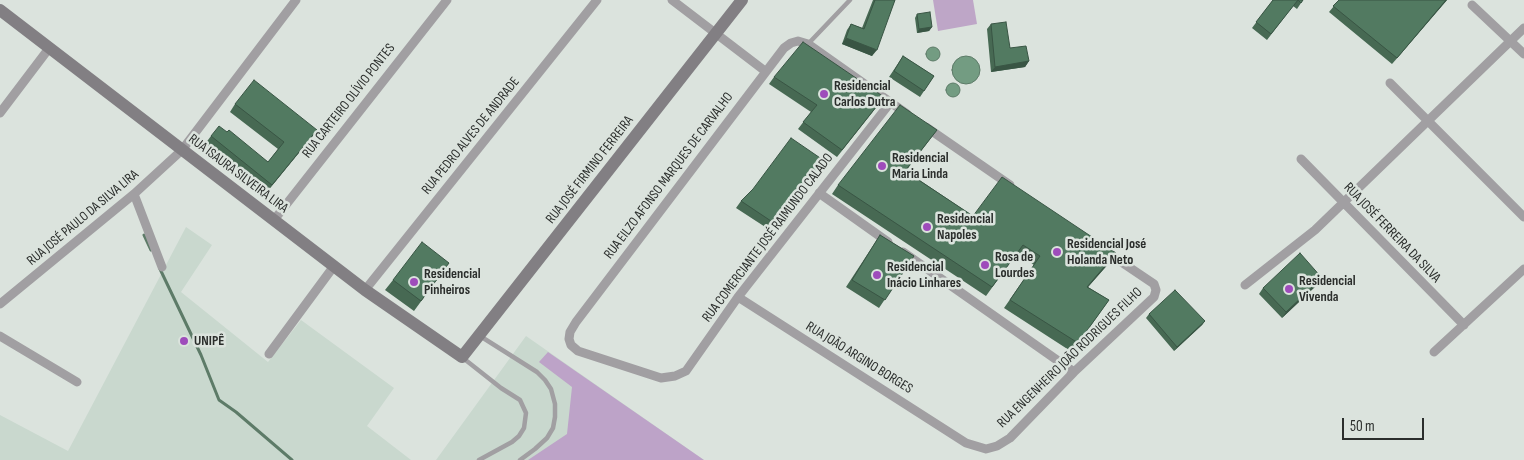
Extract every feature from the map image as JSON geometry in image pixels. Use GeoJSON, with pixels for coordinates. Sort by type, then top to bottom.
{"type":"FeatureCollection","features":[{"type":"Feature","properties":{"kind":"main road","name":"RUA JOSÉ FIRMINO FERREIRA"},"geometry":{"type":"LineString","coordinates":[[462,357],[742,0]]}},
{"type":"Feature","properties":{"kind":"main road","name":"RUA ISAURA SILVEIRA LIRA"},"geometry":{"type":"LineString","coordinates":[[0,10],[334,266],[462,357]]}},
{"type":"Feature","properties":{"kind":"street","name":"RUA JOSÉ PAULO DA SILVA LIRA"},"geometry":{"type":"LineString","coordinates":[[0,304],[134,194],[182,150],[296,0]]}},
{"type":"Feature","properties":{"kind":"street","name":"RUA CARTEIRO OLÍVIO PONTES"},"geometry":{"type":"LineString","coordinates":[[274,220],[446,0]]}},
{"type":"Feature","properties":{"kind":"street","name":"RUA PEDRO ALVES DE ANDRADE"},"geometry":{"type":"LineString","coordinates":[[366,290],[597,0]]}},
{"type":"Feature","properties":{"kind":"street"},"geometry":{"type":"LineString","coordinates":[[672,0],[766,71]]}},
{"type":"Feature","properties":{"kind":"street"},"geometry":{"type":"LineString","coordinates":[[1472,5],[1524,54]]}},
{"type":"Feature","properties":{"kind":"street"},"geometry":{"type":"LineString","coordinates":[[1245,285],[1315,230],[1524,28]]}},
{"type":"Feature","properties":{"kind":"street","name":"RUA EILZO AFONSO MARQUES DE CARVALHO"},"geometry":{"type":"LineString","coordinates":[[661,378],[578,351],[571,345],[569,339],[570,332],[784,48],[798,41],[808,44]]}},
{"type":"Feature","properties":{"kind":"street"},"geometry":{"type":"LineString","coordinates":[[808,44],[1022,193]]}},
{"type":"Feature","properties":{"kind":"street"},"geometry":{"type":"LineString","coordinates":[[0,113],[50,48]]}},
{"type":"Feature","properties":{"kind":"street"},"geometry":{"type":"LineString","coordinates":[[1390,82],[1524,217]]}},
{"type":"Feature","properties":{"kind":"street","name":"RUA COMERCIANTE JOSÉ RAIMUNDO CALADO"},"geometry":{"type":"LineString","coordinates":[[661,378],[674,376],[686,370],[738,297],[890,102]]}},
{"type":"Feature","properties":{"kind":"street","name":"RUA JOSÉ FERREIRA DA SILVA"},"geometry":{"type":"LineString","coordinates":[[1301,159],[1464,325]]}},
{"type":"Feature","properties":{"kind":"street"},"geometry":{"type":"LineString","coordinates":[[819,193],[1074,372]]}},
{"type":"Feature","properties":{"kind":"street"},"geometry":{"type":"LineString","coordinates":[[134,194],[162,268]]}},
{"type":"Feature","properties":{"kind":"street","name":"RUA ENGENHEIRO JOÃO RODRIGUES FILHO"},"geometry":{"type":"LineString","coordinates":[[966,442],[986,449],[997,446],[1010,438],[1074,372],[1154,297],[1156,290],[1154,284],[1096,244]]}},
{"type":"Feature","properties":{"kind":"street"},"geometry":{"type":"LineString","coordinates":[[269,354],[334,266]]}},
{"type":"Feature","properties":{"kind":"street"},"geometry":{"type":"LineString","coordinates":[[1434,352],[1524,269]]}},
{"type":"Feature","properties":{"kind":"street","name":"RUA JOÃO ARGINO BORGES"},"geometry":{"type":"LineString","coordinates":[[738,297],[966,442]]}},
{"type":"Feature","properties":{"kind":"street"},"geometry":{"type":"LineString","coordinates":[[0,336],[77,382]]}},
{"type":"Feature","properties":{"kind":"lane"},"geometry":{"type":"LineString","coordinates":[[808,44],[850,0]]}},
{"type":"Feature","properties":{"kind":"lane"},"geometry":{"type":"LineString","coordinates":[[479,336],[537,372],[551,389],[555,404],[553,428],[547,438],[535,450],[520,460]]}},
{"type":"Feature","properties":{"kind":"lane"},"geometry":{"type":"LineString","coordinates":[[462,357],[501,388],[520,400],[526,413],[524,428],[519,436],[512,442],[479,460]]}},
{"type":"Feature","properties":{"kind":"shaded area"},"geometry":{"type":"Polygon","coordinates":[[[933,0],[973,0],[977,24],[938,31],[933,0]]]}},
{"type":"Feature","properties":{"kind":"shaded area"},"geometry":{"type":"Polygon","coordinates":[[[933,47],[938,49],[940,54],[938,59],[933,61],[928,59],[926,54],[928,49],[933,47]]]}},
{"type":"Feature","properties":{"kind":"shaded area"},"geometry":{"type":"Polygon","coordinates":[[[966,56],[976,60],[980,70],[976,80],[966,84],[956,80],[952,70],[956,60],[966,56]]]}},
{"type":"Feature","properties":{"kind":"shaded area"},"geometry":{"type":"Polygon","coordinates":[[[953,83],[958,85],[960,90],[958,95],[953,97],[948,95],[946,90],[948,85],[953,83]]]}},
{"type":"Feature","properties":{"kind":"shaded area","name":"UNIPÊ"},"geometry":{"type":"Polygon","coordinates":[[[186,227],[212,245],[181,292],[268,362],[301,320],[394,388],[367,426],[411,460],[0,460],[0,415],[68,451],[186,227]]]}},
{"type":"Feature","properties":{"kind":"shaded area"},"geometry":{"type":"Polygon","coordinates":[[[526,336],[704,460],[436,460],[526,336]]]}},
{"type":"Feature","properties":{"kind":"shaded area"},"geometry":{"type":"Polygon","coordinates":[[[548,352],[704,460],[528,460],[567,434],[572,387],[539,362],[548,352]]]}},
{"type":"Feature","properties":{"kind":"building"},"geometry":{"type":"Polygon","coordinates":[[[875,0],[895,0],[877,50],[846,38],[851,24],[864,29],[875,0]]]}},
{"type":"Feature","properties":{"kind":"building"},"geometry":{"type":"Polygon","coordinates":[[[1273,0],[1298,0],[1271,34],[1256,22],[1273,0]]]}},
{"type":"Feature","properties":{"kind":"building"},"geometry":{"type":"Polygon","coordinates":[[[1339,0],[1446,0],[1397,58],[1333,6],[1339,0]]]}},
{"type":"Feature","properties":{"kind":"building"},"geometry":{"type":"Polygon","coordinates":[[[930,12],[932,27],[919,29],[917,14],[930,12]]]}},
{"type":"Feature","properties":{"kind":"building"},"geometry":{"type":"Polygon","coordinates":[[[1006,22],[1010,48],[1026,46],[1029,61],[995,67],[991,24],[1006,22]]]}},
{"type":"Feature","properties":{"kind":"building","name":"Residencial Carlos Dutra"},"geometry":{"type":"Polygon","coordinates":[[[803,42],[884,97],[842,150],[803,122],[817,105],[774,77],[803,42]]]}},
{"type":"Feature","properties":{"kind":"building"},"geometry":{"type":"Polygon","coordinates":[[[903,56],[934,76],[924,91],[894,71],[903,56]]]}},
{"type":"Feature","properties":{"kind":"building"},"geometry":{"type":"Polygon","coordinates":[[[254,80],[317,130],[272,185],[211,136],[219,126],[227,132],[229,130],[268,162],[284,142],[235,104],[254,80]]]}},
{"type":"Feature","properties":{"kind":"building"},"geometry":{"type":"Polygon","coordinates":[[[900,105],[937,130],[905,171],[973,216],[1002,177],[1116,253],[1087,287],[1109,300],[1078,343],[1010,300],[1040,256],[1023,245],[992,287],[838,185],[900,105]]]}},
{"type":"Feature","properties":{"kind":"building"},"geometry":{"type":"Polygon","coordinates":[[[791,138],[829,164],[818,179],[816,178],[780,227],[741,201],[753,189],[791,138]]]}},
{"type":"Feature","properties":{"kind":"building","name":"Residencial Inácio Linhares"},"geometry":{"type":"Polygon","coordinates":[[[880,235],[914,256],[885,300],[852,280],[880,235]]]}},
{"type":"Feature","properties":{"kind":"building","name":"Residencial Pinheiros"},"geometry":{"type":"Polygon","coordinates":[[[422,242],[449,263],[421,301],[393,280],[422,242]]]}},
{"type":"Feature","properties":{"kind":"building","name":"Residencial Vivenda"},"geometry":{"type":"Polygon","coordinates":[[[1300,253],[1322,278],[1286,312],[1263,288],[1300,253]]]}},
{"type":"Feature","properties":{"kind":"building"},"geometry":{"type":"Polygon","coordinates":[[[1175,290],[1205,321],[1177,347],[1149,314],[1175,290]]]}},
{"type":"Feature","properties":{"kind":"waterway"},"geometry":{"type":"LineString","coordinates":[[144,235],[151,250]]}},
{"type":"Feature","properties":{"kind":"waterway"},"geometry":{"type":"LineString","coordinates":[[160,269],[201,355],[219,400],[236,412],[292,460]]}},
{"type":"Feature","properties":{"kind":"place","name":"Residencial Carlos Dutra"},"geometry":{"type":"Point","coordinates":[824,94]}},
{"type":"Feature","properties":{"kind":"place","name":"Residencial Maria Linda"},"geometry":{"type":"Point","coordinates":[882,166]}},
{"type":"Feature","properties":{"kind":"place","name":"Residencial Napoles"},"geometry":{"type":"Point","coordinates":[927,227]}},
{"type":"Feature","properties":{"kind":"place","name":"Residencial José Holanda Neto"},"geometry":{"type":"Point","coordinates":[1057,252]}},
{"type":"Feature","properties":{"kind":"place","name":"Rosa de Lourdes"},"geometry":{"type":"Point","coordinates":[985,265]}},
{"type":"Feature","properties":{"kind":"place","name":"Residencial Inácio Linhares"},"geometry":{"type":"Point","coordinates":[877,275]}},
{"type":"Feature","properties":{"kind":"place","name":"Residencial Pinheiros"},"geometry":{"type":"Point","coordinates":[414,282]}},
{"type":"Feature","properties":{"kind":"place","name":"Residencial Vivenda"},"geometry":{"type":"Point","coordinates":[1289,289]}},
{"type":"Feature","properties":{"kind":"place","name":"UNIPÊ"},"geometry":{"type":"Point","coordinates":[184,341]}}]}
